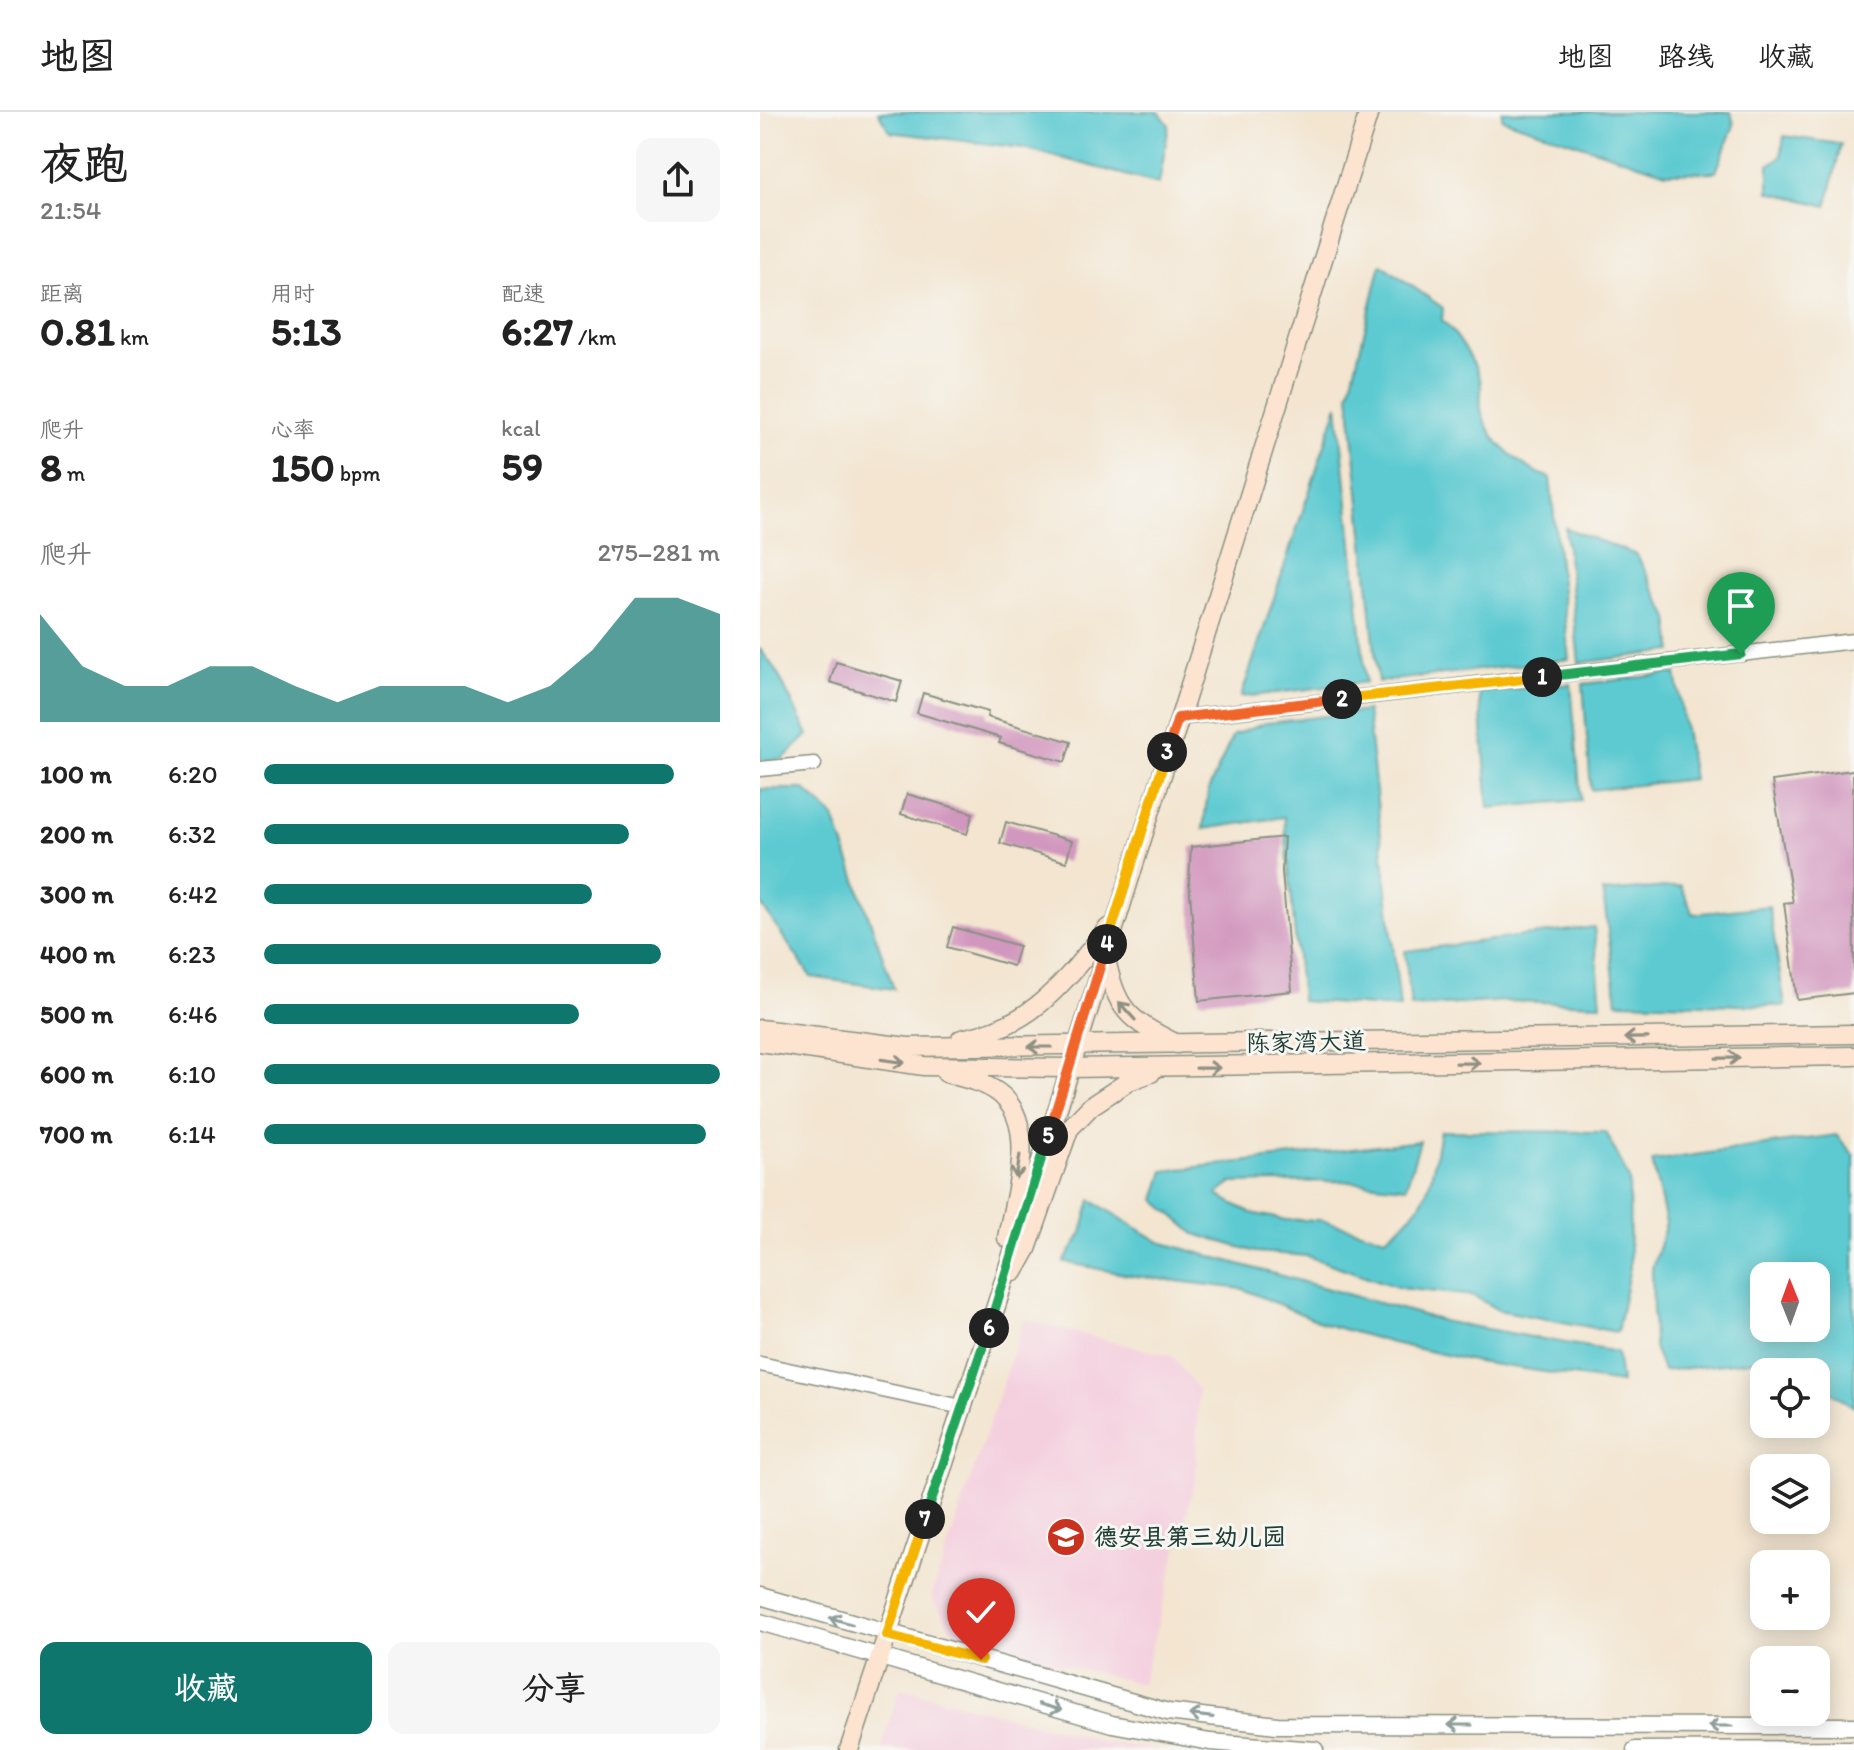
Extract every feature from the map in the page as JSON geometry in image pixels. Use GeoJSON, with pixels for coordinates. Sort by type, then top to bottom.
{"type":"FeatureCollection","features":[{"type":"Feature","properties":{"kind":"main road"},"geometry":{"type":"LineString","coordinates":[[849,1750],[997,1303],[1369,112]]}},
{"type":"Feature","properties":{"kind":"main road"},"geometry":{"type":"LineString","coordinates":[[908,1047],[990,1034],[1012,1024],[1048,1000],[1115,920]]}},
{"type":"Feature","properties":{"kind":"main road"},"geometry":{"type":"LineString","coordinates":[[1104,954],[1113,993],[1125,1010],[1143,1027],[1180,1045]]}},
{"type":"Feature","properties":{"kind":"main road","name":"陈家湾大道"},"geometry":{"type":"LineString","coordinates":[[760,1029],[908,1047],[1854,1034]]}},
{"type":"Feature","properties":{"kind":"main road","name":"陈家湾大道"},"geometry":{"type":"LineString","coordinates":[[760,1042],[924,1066],[1068,1068],[1854,1056]]}},
{"type":"Feature","properties":{"kind":"main road"},"geometry":{"type":"LineString","coordinates":[[924,1066],[990,1087],[1015,1110],[1023,1136],[997,1303]]}},
{"type":"Feature","properties":{"kind":"main road"},"geometry":{"type":"LineString","coordinates":[[997,1303],[1027,1249],[1069,1129],[1091,1106],[1129,1081],[1165,1068]]}},
{"type":"Feature","properties":{"kind":"street"},"geometry":{"type":"LineString","coordinates":[[1178,718],[1854,641]]}},
{"type":"Feature","properties":{"kind":"street"},"geometry":{"type":"LineString","coordinates":[[760,769],[814,764]]}},
{"type":"Feature","properties":{"kind":"street"},"geometry":{"type":"LineString","coordinates":[[760,1364],[962,1407]]}},
{"type":"Feature","properties":{"kind":"street"},"geometry":{"type":"LineString","coordinates":[[760,1596],[887,1635],[1168,1712],[1277,1725],[1854,1726]]}},
{"type":"Feature","properties":{"kind":"street"},"geometry":{"type":"LineString","coordinates":[[760,1622],[1112,1724],[1210,1742],[1315,1750]]}},
{"type":"Feature","properties":{"kind":"street"},"geometry":{"type":"LineString","coordinates":[[1635,1750],[1854,1749]]}},
{"type":"Feature","properties":{"kind":"shaded area","name":"德安县第三幼儿园"},"geometry":{"type":"Polygon","coordinates":[[[1024,1320],[1172,1356],[1198,1389],[1196,1477],[1142,1684],[969,1641],[952,1630],[931,1597],[1024,1320]]]}},
{"type":"Feature","properties":{"kind":"shaded area"},"geometry":{"type":"Polygon","coordinates":[[[900,1688],[1109,1743],[1159,1750],[881,1750],[900,1688]]]}},
{"type":"Feature","properties":{"kind":"water"},"geometry":{"type":"Polygon","coordinates":[[[878,112],[1159,112],[1169,125],[1159,184],[1024,148],[890,132],[878,112]]]}},
{"type":"Feature","properties":{"kind":"water"},"geometry":{"type":"Polygon","coordinates":[[[1502,112],[1731,112],[1734,125],[1716,172],[1666,173],[1502,119],[1502,112]]]}},
{"type":"Feature","properties":{"kind":"water"},"geometry":{"type":"Polygon","coordinates":[[[1784,136],[1841,144],[1827,206],[1769,192],[1769,165],[1781,156],[1784,136]]]}},
{"type":"Feature","properties":{"kind":"water"},"geometry":{"type":"Polygon","coordinates":[[[1381,264],[1443,308],[1442,320],[1464,347],[1480,378],[1481,409],[1490,432],[1517,460],[1550,478],[1569,659],[1378,682],[1349,394],[1381,264]]]}},
{"type":"Feature","properties":{"kind":"water"},"geometry":{"type":"Polygon","coordinates":[[[1338,405],[1366,682],[1241,697],[1338,405]]]}},
{"type":"Feature","properties":{"kind":"water"},"geometry":{"type":"Polygon","coordinates":[[[1565,528],[1637,555],[1669,618],[1673,651],[1579,663],[1565,528]]]}},
{"type":"Feature","properties":{"kind":"water"},"geometry":{"type":"Polygon","coordinates":[[[760,649],[776,670],[808,735],[783,759],[760,760],[760,649]]]}},
{"type":"Feature","properties":{"kind":"water"},"geometry":{"type":"Polygon","coordinates":[[[1676,673],[1693,779],[1591,790],[1583,684],[1676,673]]]}},
{"type":"Feature","properties":{"kind":"water"},"geometry":{"type":"Polygon","coordinates":[[[1571,684],[1581,800],[1489,808],[1479,692],[1571,684]]]}},
{"type":"Feature","properties":{"kind":"water"},"geometry":{"type":"Polygon","coordinates":[[[1367,711],[1400,1008],[1301,1001],[1284,817],[1203,829],[1208,791],[1233,735],[1266,723],[1367,711]]]}},
{"type":"Feature","properties":{"kind":"water"},"geometry":{"type":"Polygon","coordinates":[[[760,789],[804,789],[834,817],[894,989],[811,977],[760,903],[760,789]]]}},
{"type":"Feature","properties":{"kind":"water"},"geometry":{"type":"Polygon","coordinates":[[[1681,886],[1693,914],[1769,906],[1785,1006],[1617,1002],[1603,892],[1681,886]]]}},
{"type":"Feature","properties":{"kind":"water"},"geometry":{"type":"Polygon","coordinates":[[[1594,927],[1601,1004],[1507,1001],[1411,1007],[1405,951],[1594,927]]]}},
{"type":"Feature","properties":{"kind":"water"},"geometry":{"type":"Polygon","coordinates":[[[1440,1131],[1606,1132],[1629,1179],[1630,1267],[1617,1332],[1498,1310],[1474,1296],[1400,1288],[1307,1256],[1256,1252],[1195,1234],[1155,1200],[1164,1171],[1420,1141],[1406,1187],[1341,1181],[1231,1183],[1217,1195],[1251,1213],[1287,1220],[1322,1220],[1385,1238],[1420,1204],[1434,1166],[1440,1131]]]}},
{"type":"Feature","properties":{"kind":"water"},"geometry":{"type":"Polygon","coordinates":[[[1836,1135],[1854,1155],[1854,1407],[1830,1391],[1830,1358],[1750,1358],[1750,1361],[1663,1371],[1654,1347],[1652,1269],[1666,1223],[1652,1161],[1836,1135]]]}},
{"type":"Feature","properties":{"kind":"water"},"geometry":{"type":"Polygon","coordinates":[[[1091,1200],[1160,1242],[1447,1322],[1617,1352],[1621,1383],[1477,1362],[1392,1343],[1325,1324],[1243,1289],[1134,1276],[1064,1262],[1082,1233],[1091,1200]]]}},
{"type":"Feature","properties":{"kind":"building"},"geometry":{"type":"Polygon","coordinates":[[[836,662],[902,681],[896,702],[830,682],[836,662]]]}},
{"type":"Feature","properties":{"kind":"building"},"geometry":{"type":"Polygon","coordinates":[[[923,693],[988,712],[987,717],[1071,742],[1065,762],[999,743],[1001,738],[917,713],[923,693]]]}},
{"type":"Feature","properties":{"kind":"building"},"geometry":{"type":"Polygon","coordinates":[[[1853,770],[1854,993],[1797,1000],[1784,903],[1793,902],[1772,781],[1853,770]]]}},
{"type":"Feature","properties":{"kind":"building"},"geometry":{"type":"Polygon","coordinates":[[[907,794],[973,813],[967,834],[901,814],[907,794]]]}},
{"type":"Feature","properties":{"kind":"building"},"geometry":{"type":"Polygon","coordinates":[[[1006,822],[1072,841],[1066,862],[1000,843],[1006,822]]]}},
{"type":"Feature","properties":{"kind":"building"},"geometry":{"type":"Polygon","coordinates":[[[1284,837],[1282,871],[1292,991],[1199,1001],[1189,881],[1191,847],[1284,837]]]}},
{"type":"Feature","properties":{"kind":"building"},"geometry":{"type":"Polygon","coordinates":[[[953,927],[1019,946],[1013,966],[947,947],[953,927]]]}},
{"type":"Feature","properties":{"kind":"place","name":"德安县第三幼儿园"},"geometry":{"type":"Point","coordinates":[1066,1537]}},
{"type":"Feature","properties":{"kind":"route"},"geometry":{"type":"LineString","coordinates":[[981,1660],[887,1635],[997,1303],[1178,718],[1741,654]]}}]}
